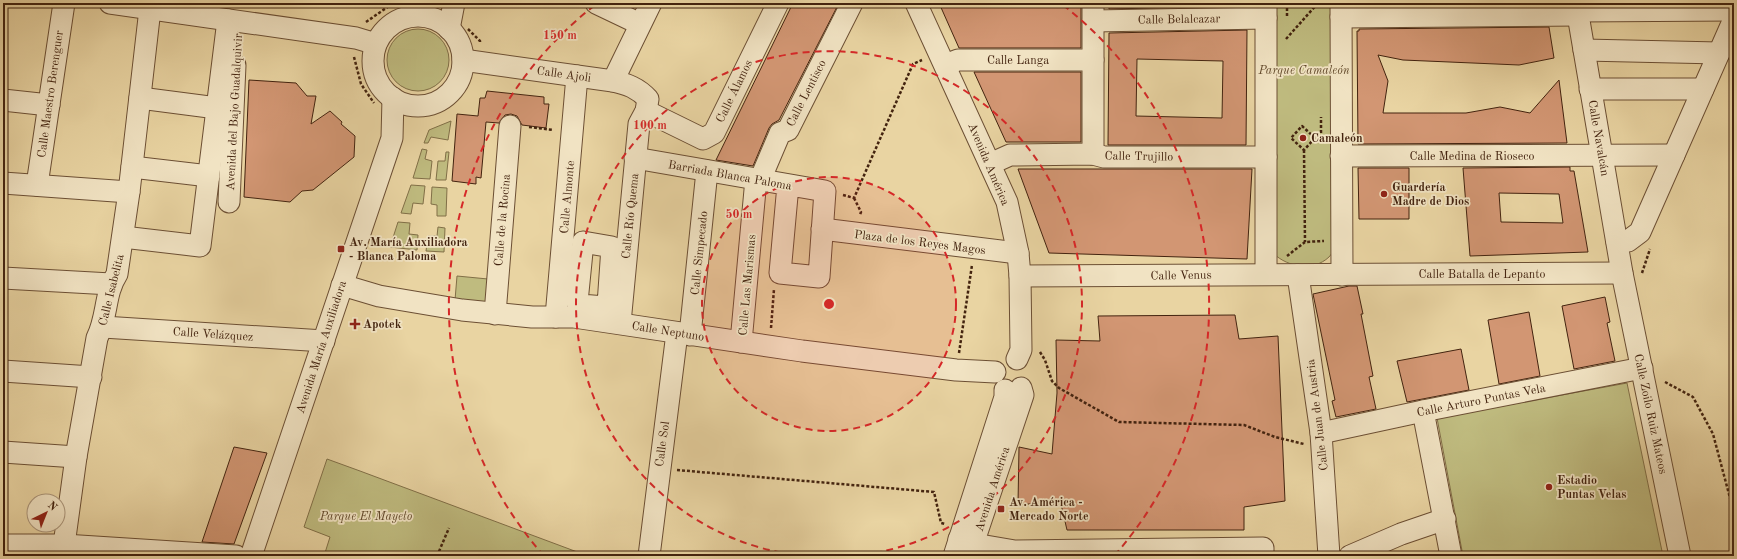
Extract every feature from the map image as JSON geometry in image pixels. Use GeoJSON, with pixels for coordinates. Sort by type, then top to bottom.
{"type":"FeatureCollection","features":[{"type":"Feature","properties":{"kind":"street","name":"Calle Maestro Berenguer"},"geometry":{"type":"LineString","coordinates":[[37,185],[64,3]]}},
{"type":"Feature","properties":{"kind":"street","name":"Avenida del Bajo Guadalquivir"},"geometry":{"type":"LineString","coordinates":[[110,3],[156,7],[233,21],[356,38],[376,44]]}},
{"type":"Feature","properties":{"kind":"street"},"geometry":{"type":"LineString","coordinates":[[449,29],[454,3]]}},
{"type":"Feature","properties":{"kind":"street"},"geometry":{"type":"LineString","coordinates":[[596,3],[640,24]]}},
{"type":"Feature","properties":{"kind":"street"},"geometry":{"type":"LineString","coordinates":[[613,81],[651,3]]}},
{"type":"Feature","properties":{"kind":"street","name":"Calle Álamos"},"geometry":{"type":"LineString","coordinates":[[646,110],[703,139],[714,133],[778,3]]}},
{"type":"Feature","properties":{"kind":"street","name":"Calle Lentisco"},"geometry":{"type":"LineString","coordinates":[[758,180],[780,133],[788,130],[852,3]]}},
{"type":"Feature","properties":{"kind":"street","name":"Avenida América"},"geometry":{"type":"LineString","coordinates":[[916,3],[1006,202],[1018,254],[1020,276],[1019,355]]}},
{"type":"Feature","properties":{"kind":"street","name":"Calle Isabelita"},"geometry":{"type":"LineString","coordinates":[[64,545],[76,457],[97,338],[103,327],[111,284],[117,274],[130,192],[140,98],[156,7]]}},
{"type":"Feature","properties":{"kind":"street"},"geometry":{"type":"LineString","coordinates":[[422,9],[428,17],[440,22],[449,29],[461,48],[463,60],[461,73],[455,86],[446,96],[434,103],[420,106],[406,104],[393,98],[384,90],[377,79],[373,56],[376,44],[383,33],[392,24],[422,9]]}},
{"type":"Feature","properties":{"kind":"street"},"geometry":{"type":"LineString","coordinates":[[1342,275],[1341,10],[1734,10]]}},
{"type":"Feature","properties":{"kind":"street","name":"Calle Navalcán"},"geometry":{"type":"LineString","coordinates":[[1577,10],[1622,273]]}},
{"type":"Feature","properties":{"kind":"street"},"geometry":{"type":"LineString","coordinates":[[1266,11],[1266,157],[1271,274]]}},
{"type":"Feature","properties":{"kind":"street","name":"Calle Belalcazar"},"geometry":{"type":"LineString","coordinates":[[1093,12],[1266,11]]}},
{"type":"Feature","properties":{"kind":"street"},"geometry":{"type":"LineString","coordinates":[[1093,12],[1093,154]]}},
{"type":"Feature","properties":{"kind":"street"},"geometry":{"type":"LineString","coordinates":[[1616,242],[1628,241],[1640,232],[1734,19]]}},
{"type":"Feature","properties":{"kind":"street"},"geometry":{"type":"LineString","coordinates":[[123,237],[200,246],[217,108],[233,21]]}},
{"type":"Feature","properties":{"kind":"street","name":"Avenida del Bajo Guadalquivir"},"geometry":{"type":"LineString","coordinates":[[229,202],[233,21]]}},
{"type":"Feature","properties":{"kind":"street"},"geometry":{"type":"LineString","coordinates":[[1584,50],[1719,53]]}},
{"type":"Feature","properties":{"kind":"street","name":"Calle Langa"},"geometry":{"type":"LineString","coordinates":[[942,59],[1093,60]]}},
{"type":"Feature","properties":{"kind":"street","name":"Calle Ajoli"},"geometry":{"type":"LineString","coordinates":[[463,60],[613,81],[629,85],[640,91],[648,99],[646,110]]}},
{"type":"Feature","properties":{"kind":"street","name":"Calle Almonte"},"geometry":{"type":"LineString","coordinates":[[556,317],[577,76]]}},
{"type":"Feature","properties":{"kind":"street"},"geometry":{"type":"LineString","coordinates":[[1590,89],[1704,89]]}},
{"type":"Feature","properties":{"kind":"street"},"geometry":{"type":"LineString","coordinates":[[140,98],[217,108]]}},
{"type":"Feature","properties":{"kind":"street","name":"Avenida María Auxiliadora"},"geometry":{"type":"LineString","coordinates":[[251,556],[392,138],[393,98]]}},
{"type":"Feature","properties":{"kind":"street"},"geometry":{"type":"LineString","coordinates":[[3,100],[49,105]]}},
{"type":"Feature","properties":{"kind":"street","name":"Avenida María Auxiliadora"},"geometry":{"type":"LineString","coordinates":[[392,138],[420,106]]}},
{"type":"Feature","properties":{"kind":"street","name":"Calle Río Quema"},"geometry":{"type":"LineString","coordinates":[[620,323],[639,124],[646,110]]}},
{"type":"Feature","properties":{"kind":"street","name":"Calle de la Rocina"},"geometry":{"type":"LineString","coordinates":[[495,314],[510,126]]}},
{"type":"Feature","properties":{"kind":"street","name":"Calle Trujillo"},"geometry":{"type":"LineString","coordinates":[[990,164],[1010,156],[1093,154],[1104,157],[1266,157]]}},
{"type":"Feature","properties":{"kind":"street"},"geometry":{"type":"LineString","coordinates":[[1602,156],[1674,155]]}},
{"type":"Feature","properties":{"kind":"street","name":"Calle Medina de Rioseco"},"geometry":{"type":"LineString","coordinates":[[1341,156],[1602,156]]}},
{"type":"Feature","properties":{"kind":"street","name":"Barriada Blanca Paloma"},"geometry":{"type":"LineString","coordinates":[[635,158],[825,192]]}},
{"type":"Feature","properties":{"kind":"street"},"geometry":{"type":"LineString","coordinates":[[132,167],[209,176]]}},
{"type":"Feature","properties":{"kind":"street","name":"Calle Simpecado"},"geometry":{"type":"LineString","coordinates":[[683,334],[707,171]]}},
{"type":"Feature","properties":{"kind":"street","name":"Calle Las Marismas"},"geometry":{"type":"LineString","coordinates":[[742,342],[758,180]]}},
{"type":"Feature","properties":{"kind":"street"},"geometry":{"type":"LineString","coordinates":[[3,183],[130,192]]}},
{"type":"Feature","properties":{"kind":"street"},"geometry":{"type":"LineString","coordinates":[[788,185],[778,280],[819,277],[825,192]]}},
{"type":"Feature","properties":{"kind":"street","name":"Plaza de los Reyes Magos"},"geometry":{"type":"LineString","coordinates":[[822,229],[1018,254]]}},
{"type":"Feature","properties":{"kind":"street","name":"Calle Batalla de Lepanto"},"geometry":{"type":"LineString","coordinates":[[1342,275],[1622,273]]}},
{"type":"Feature","properties":{"kind":"street","name":"Calle Zoilo Ruiz Mateos"},"geometry":{"type":"LineString","coordinates":[[1622,273],[1680,556]]}},
{"type":"Feature","properties":{"kind":"street","name":"Calle Venus"},"geometry":{"type":"LineString","coordinates":[[1020,276],[1271,274],[1342,275]]}},
{"type":"Feature","properties":{"kind":"street","name":"Calle Juan de Austria"},"geometry":{"type":"LineString","coordinates":[[1298,275],[1322,439],[1329,556]]}},
{"type":"Feature","properties":{"kind":"street"},"geometry":{"type":"LineString","coordinates":[[3,278],[111,284]]}},
{"type":"Feature","properties":{"kind":"street","name":"Calle Neptuno"},"geometry":{"type":"LineString","coordinates":[[342,285],[379,296],[462,310],[532,317],[574,317],[769,346],[956,370],[995,372]]}},
{"type":"Feature","properties":{"kind":"street","name":"Calle Velázquez"},"geometry":{"type":"LineString","coordinates":[[103,327],[324,341]]}},
{"type":"Feature","properties":{"kind":"street","name":"Calle Sol"},"geometry":{"type":"LineString","coordinates":[[650,556],[659,467],[683,334]]}},
{"type":"Feature","properties":{"kind":"street"},"geometry":{"type":"LineString","coordinates":[[1019,355],[1026,365],[1028,375],[1025,385],[1013,389],[997,383],[995,372],[1001,362],[1019,355]]}},
{"type":"Feature","properties":{"kind":"street","name":"Calle Arturo Puntas Vela"},"geometry":{"type":"LineString","coordinates":[[1322,439],[1423,411],[1642,368]]}},
{"type":"Feature","properties":{"kind":"street"},"geometry":{"type":"LineString","coordinates":[[3,370],[91,377]]}},
{"type":"Feature","properties":{"kind":"street","name":"Avenida América"},"geometry":{"type":"LineString","coordinates":[[961,544],[1023,395],[1013,389]]}},
{"type":"Feature","properties":{"kind":"street"},"geometry":{"type":"LineString","coordinates":[[1423,411],[1451,556]]}},
{"type":"Feature","properties":{"kind":"street"},"geometry":{"type":"LineString","coordinates":[[3,452],[76,457]]}},
{"type":"Feature","properties":{"kind":"street"},"geometry":{"type":"LineString","coordinates":[[1362,554],[1401,534],[1445,519]]}},
{"type":"Feature","properties":{"kind":"street"},"geometry":{"type":"LineString","coordinates":[[961,544],[1015,551],[1263,548],[1263,556]]}},
{"type":"Feature","properties":{"kind":"street"},"geometry":{"type":"LineString","coordinates":[[3,545],[64,545],[85,552],[236,556]]}},
{"type":"Feature","properties":{"kind":"path"},"geometry":{"type":"LineString","coordinates":[[1286,39],[1318,3]]}},
{"type":"Feature","properties":{"kind":"path"},"geometry":{"type":"LineString","coordinates":[[825,192],[854,198],[913,64],[942,59]]}},
{"type":"Feature","properties":{"kind":"path"},"geometry":{"type":"LineString","coordinates":[[510,126],[572,132]]}},
{"type":"Feature","properties":{"kind":"path"},"geometry":{"type":"LineString","coordinates":[[1304,150],[1291,138],[1302,126],[1315,138],[1304,150],[1304,242]]}},
{"type":"Feature","properties":{"kind":"path"},"geometry":{"type":"LineString","coordinates":[[1271,274],[1281,261],[1304,242],[1342,241]]}},
{"type":"Feature","properties":{"kind":"path"},"geometry":{"type":"LineString","coordinates":[[1642,280],[1642,273],[1651,245]]}},
{"type":"Feature","properties":{"kind":"path"},"geometry":{"type":"LineString","coordinates":[[956,370],[974,248]]}},
{"type":"Feature","properties":{"kind":"path"},"geometry":{"type":"LineString","coordinates":[[769,346],[778,280]]}},
{"type":"Feature","properties":{"kind":"path"},"geometry":{"type":"LineString","coordinates":[[1019,355],[1038,349],[1045,360],[1052,381],[1059,388],[1119,422],[1244,425],[1275,437],[1310,446],[1322,439]]}},
{"type":"Feature","properties":{"kind":"path"},"geometry":{"type":"LineString","coordinates":[[1662,378],[1666,384],[1693,397],[1713,434],[1734,513]]}},
{"type":"Feature","properties":{"kind":"path"},"geometry":{"type":"LineString","coordinates":[[659,467],[683,471],[934,492],[941,523],[961,544]]}},
{"type":"Feature","properties":{"kind":"path"},"geometry":{"type":"LineString","coordinates":[[437,556],[449,528]]}},
{"type":"Feature","properties":{"kind":"green space","name":"Parque Camaleón"},"geometry":{"type":"Polygon","coordinates":[[[1271,3],[1336,3],[1336,247],[1329,257],[1316,265],[1293,265],[1274,254],[1271,3]]]}},
{"type":"Feature","properties":{"kind":"green space"},"geometry":{"type":"Polygon","coordinates":[[[412,29],[424,29],[440,38],[447,48],[449,60],[447,72],[440,82],[424,91],[412,91],[401,86],[392,77],[387,66],[387,54],[392,43],[401,34],[412,29]]]}},
{"type":"Feature","properties":{"kind":"green space"},"geometry":{"type":"Polygon","coordinates":[[[451,121],[448,140],[431,137],[428,143],[424,143],[429,130],[451,121]]]}},
{"type":"Feature","properties":{"kind":"green space"},"geometry":{"type":"Polygon","coordinates":[[[422,149],[427,150],[425,159],[432,161],[430,179],[413,178],[422,149]]]}},
{"type":"Feature","properties":{"kind":"green space"},"geometry":{"type":"Polygon","coordinates":[[[446,152],[449,152],[446,180],[436,180],[438,161],[445,161],[446,152]]]}},
{"type":"Feature","properties":{"kind":"green space"},"geometry":{"type":"Polygon","coordinates":[[[411,185],[425,186],[423,204],[413,203],[411,214],[401,213],[411,185]]]}},
{"type":"Feature","properties":{"kind":"green space"},"geometry":{"type":"Polygon","coordinates":[[[432,187],[447,188],[446,216],[437,216],[437,205],[431,204],[432,187]]]}},
{"type":"Feature","properties":{"kind":"green space"},"geometry":{"type":"Polygon","coordinates":[[[398,222],[410,223],[409,234],[418,235],[417,250],[390,247],[398,222]]]}},
{"type":"Feature","properties":{"kind":"green space"},"geometry":{"type":"Polygon","coordinates":[[[438,227],[445,228],[444,252],[426,251],[428,236],[437,236],[438,227]]]}},
{"type":"Feature","properties":{"kind":"green space"},"geometry":{"type":"Polygon","coordinates":[[[457,276],[488,279],[486,303],[455,300],[457,276]]]}},
{"type":"Feature","properties":{"kind":"green space","name":"Estadio Puntas Velas"},"geometry":{"type":"Polygon","coordinates":[[[1627,383],[1663,556],[1463,556],[1437,418],[1627,383]]]}},
{"type":"Feature","properties":{"kind":"green space","name":"Parque El Mayeto"},"geometry":{"type":"Polygon","coordinates":[[[327,459],[588,556],[324,556],[330,537],[304,527],[327,459]]]}},
{"type":"Feature","properties":{"kind":"building"},"geometry":{"type":"Polygon","coordinates":[[[793,3],[839,3],[779,120],[772,124],[769,128],[753,166],[716,160],[793,3]]]}},
{"type":"Feature","properties":{"kind":"building"},"geometry":{"type":"Polygon","coordinates":[[[939,3],[1081,3],[1081,48],[959,48],[939,3]]]}},
{"type":"Feature","properties":{"kind":"building"},"geometry":{"type":"Polygon","coordinates":[[[1109,3],[1245,3],[1245,6],[1109,9],[1109,3]]]}},
{"type":"Feature","properties":{"kind":"building"},"geometry":{"type":"Polygon","coordinates":[[[1358,3],[1544,3],[1358,5],[1358,3]]]}},
{"type":"Feature","properties":{"kind":"building"},"geometry":{"type":"Polygon","coordinates":[[[1549,27],[1554,58],[1519,65],[1403,60],[1378,55],[1388,81],[1383,113],[1466,113],[1500,107],[1530,113],[1559,80],[1567,143],[1358,144],[1357,31],[1359,31],[1359,29],[1549,27]]]}},
{"type":"Feature","properties":{"kind":"building"},"geometry":{"type":"Polygon","coordinates":[[[1247,30],[1246,145],[1108,145],[1109,33],[1247,30]],[[1137,59],[1136,116],[1222,118],[1223,61],[1137,59]]]}},
{"type":"Feature","properties":{"kind":"building"},"geometry":{"type":"Polygon","coordinates":[[[974,72],[1081,72],[1081,142],[1006,142],[974,72]]]}},
{"type":"Feature","properties":{"kind":"building"},"geometry":{"type":"Polygon","coordinates":[[[249,80],[296,83],[307,96],[316,96],[311,124],[330,111],[342,122],[341,124],[355,136],[354,157],[313,190],[302,191],[290,202],[244,197],[249,80]]]}},
{"type":"Feature","properties":{"kind":"building"},"geometry":{"type":"Polygon","coordinates":[[[487,91],[544,97],[544,104],[549,104],[546,128],[522,125],[517,116],[511,114],[505,115],[499,123],[486,122],[481,178],[476,177],[476,184],[452,181],[457,114],[478,116],[480,98],[485,98],[487,91]]]}},
{"type":"Feature","properties":{"kind":"building"},"geometry":{"type":"Polygon","coordinates":[[[1570,167],[1570,171],[1574,171],[1588,252],[1470,256],[1463,168],[1570,167]],[[1499,193],[1501,222],[1563,223],[1559,194],[1499,193]]]}},
{"type":"Feature","properties":{"kind":"building","name":"Guardería Madre de Dios"},"geometry":{"type":"Polygon","coordinates":[[[1358,168],[1409,168],[1409,219],[1359,219],[1358,168]]]}},
{"type":"Feature","properties":{"kind":"building"},"geometry":{"type":"Polygon","coordinates":[[[1018,169],[1252,169],[1247,259],[1049,253],[1018,169]]]}},
{"type":"Feature","properties":{"kind":"building"},"geometry":{"type":"Polygon","coordinates":[[[1349,286],[1357,286],[1373,376],[1369,377],[1376,409],[1336,417],[1332,401],[1335,400],[1313,294],[1349,286]]]}},
{"type":"Feature","properties":{"kind":"building"},"geometry":{"type":"Polygon","coordinates":[[[1605,297],[1610,322],[1607,323],[1615,361],[1574,369],[1562,306],[1605,297]]]}},
{"type":"Feature","properties":{"kind":"building"},"geometry":{"type":"Polygon","coordinates":[[[1529,312],[1540,376],[1499,384],[1488,320],[1529,312]]]}},
{"type":"Feature","properties":{"kind":"building"},"geometry":{"type":"Polygon","coordinates":[[[1235,315],[1239,339],[1278,336],[1285,501],[1244,507],[1244,530],[1067,530],[1061,504],[1018,504],[1019,447],[1052,454],[1057,393],[1056,340],[1100,341],[1098,316],[1235,315]]]}},
{"type":"Feature","properties":{"kind":"building"},"geometry":{"type":"Polygon","coordinates":[[[1461,349],[1469,390],[1407,402],[1397,361],[1461,349]]]}},
{"type":"Feature","properties":{"kind":"building"},"geometry":{"type":"Polygon","coordinates":[[[234,447],[267,453],[234,544],[202,542],[234,447]]]}},
{"type":"Feature","properties":{"kind":"place","name":"Camaleón"},"geometry":{"type":"Point","coordinates":[1303,138]}},
{"type":"Feature","properties":{"kind":"place","name":"Guardería Madre de Dios"},"geometry":{"type":"Point","coordinates":[1384,194]}},
{"type":"Feature","properties":{"kind":"place","name":"Av. María Auxiliadora - Blanca Paloma"},"geometry":{"type":"Point","coordinates":[341,249]}},
{"type":"Feature","properties":{"kind":"place","name":"Apotek"},"geometry":{"type":"Point","coordinates":[355,324]}},
{"type":"Feature","properties":{"kind":"place","name":"Estadio Puntas Velas"},"geometry":{"type":"Point","coordinates":[1549,487]}},
{"type":"Feature","properties":{"kind":"place","name":"Av. América - Mercado Norte"},"geometry":{"type":"Point","coordinates":[1001,509]}}]}
